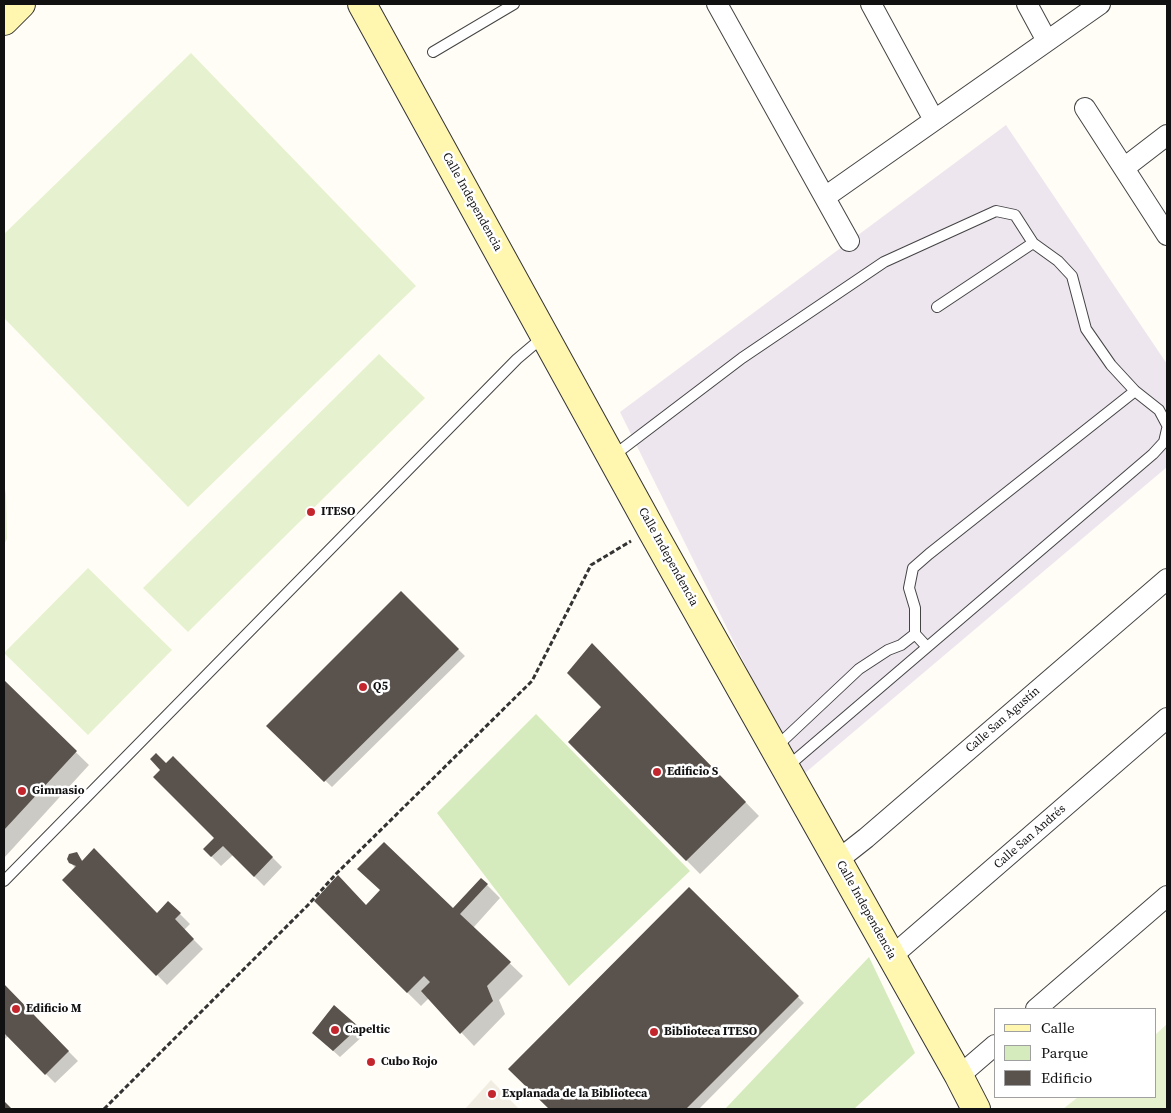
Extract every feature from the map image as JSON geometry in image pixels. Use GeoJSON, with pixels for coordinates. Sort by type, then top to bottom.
{"type":"FeatureCollection","features":[{"type":"Feature","properties":{"kind":"street"},"geometry":{"type":"LineString","coordinates":[[4,21],[21,4]]}},
{"type":"Feature","properties":{"kind":"street","name":"Calle Independencia"},"geometry":{"type":"LineString","coordinates":[[362,4],[546,334],[651,529],[781,757],[976,1109]]}},
{"type":"Feature","properties":{"kind":"street"},"geometry":{"type":"LineString","coordinates":[[717,4],[849,241]]}},
{"type":"Feature","properties":{"kind":"street"},"geometry":{"type":"LineString","coordinates":[[871,4],[934,120]]}},
{"type":"Feature","properties":{"kind":"street"},"geometry":{"type":"LineString","coordinates":[[1027,4],[1047,41]]}},
{"type":"Feature","properties":{"kind":"street"},"geometry":{"type":"LineString","coordinates":[[825,197],[1100,4]]}},
{"type":"Feature","properties":{"kind":"street"},"geometry":{"type":"LineString","coordinates":[[1085,108],[1167,235]]}},
{"type":"Feature","properties":{"kind":"street"},"geometry":{"type":"LineString","coordinates":[[1124,168],[1167,135]]}},
{"type":"Feature","properties":{"kind":"street","name":"Calle San Agustín"},"geometry":{"type":"LineString","coordinates":[[838,860],[1167,579]]}},
{"type":"Feature","properties":{"kind":"street","name":"Calle San Andrés"},"geometry":{"type":"LineString","coordinates":[[892,956],[1167,718]]}},
{"type":"Feature","properties":{"kind":"street"},"geometry":{"type":"LineString","coordinates":[[1037,1008],[1167,896]]}},
{"type":"Feature","properties":{"kind":"street"},"geometry":{"type":"LineString","coordinates":[[959,1076],[994,1046]]}},
{"type":"Feature","properties":{"kind":"lane"},"geometry":{"type":"LineString","coordinates":[[433,52],[514,4]]}},
{"type":"Feature","properties":{"kind":"lane"},"geometry":{"type":"LineString","coordinates":[[612,457],[742,358],[884,262],[996,211],[1015,215],[1033,243],[1058,261],[1072,276],[1086,329],[1111,365],[1135,391],[1159,410],[1167,425]]}},
{"type":"Feature","properties":{"kind":"lane"},"geometry":{"type":"LineString","coordinates":[[937,307],[1033,243]]}},
{"type":"Feature","properties":{"kind":"lane"},"geometry":{"type":"LineString","coordinates":[[4,881],[517,359],[546,334]]}},
{"type":"Feature","properties":{"kind":"lane"},"geometry":{"type":"LineString","coordinates":[[927,647],[915,634],[915,608],[909,588],[914,568],[929,554],[1135,391]]}},
{"type":"Feature","properties":{"kind":"lane"},"geometry":{"type":"LineString","coordinates":[[781,757],[927,647],[1153,454],[1164,442],[1167,429]]}},
{"type":"Feature","properties":{"kind":"lane"},"geometry":{"type":"LineString","coordinates":[[781,757],[859,669],[888,650],[901,645],[915,634]]}},
{"type":"Feature","properties":{"kind":"path"},"geometry":{"type":"LineString","coordinates":[[104,1109],[301,912],[336,874],[532,681],[591,565],[651,529]]}},
{"type":"Feature","properties":{"kind":"shaded area"},"geometry":{"type":"Polygon","coordinates":[[[1006,125],[1167,364],[1167,467],[805,773],[776,727],[620,412],[1006,125]]]}},
{"type":"Feature","properties":{"kind":"shaded area","name":"Explanada de la Biblioteca"},"geometry":{"type":"Polygon","coordinates":[[[491,1080],[519,1109],[465,1109],[491,1080]]]}},
{"type":"Feature","properties":{"kind":"green space"},"geometry":{"type":"Polygon","coordinates":[[[191,53],[416,286],[188,507],[4,318],[4,234],[191,53]]]}},
{"type":"Feature","properties":{"kind":"green space"},"geometry":{"type":"Polygon","coordinates":[[[379,354],[425,398],[188,632],[143,588],[379,354]]]}},
{"type":"Feature","properties":{"kind":"green space"},"geometry":{"type":"Polygon","coordinates":[[[4,484],[7,539],[4,544],[4,484]]]}},
{"type":"Feature","properties":{"kind":"green space"},"geometry":{"type":"Polygon","coordinates":[[[88,568],[172,650],[88,735],[4,653],[88,568]]]}},
{"type":"Feature","properties":{"kind":"green space"},"geometry":{"type":"Polygon","coordinates":[[[536,714],[690,871],[569,986],[437,813],[536,714]]]}},
{"type":"Feature","properties":{"kind":"green space"},"geometry":{"type":"Polygon","coordinates":[[[869,957],[915,1053],[854,1109],[725,1109],[869,957]]]}},
{"type":"Feature","properties":{"kind":"green space"},"geometry":{"type":"Polygon","coordinates":[[[1167,1024],[1167,1109],[1063,1109],[1077,1098],[1156,1098],[1156,1034],[1167,1024]]]}},
{"type":"Feature","properties":{"kind":"building","name":"Q5"},"geometry":{"type":"Polygon","coordinates":[[[401,591],[459,649],[324,782],[266,726],[401,591]]]}},
{"type":"Feature","properties":{"kind":"building","name":"Edificio S"},"geometry":{"type":"Polygon","coordinates":[[[592,643],[746,802],[686,861],[568,742],[601,707],[567,673],[592,643]]]}},
{"type":"Feature","properties":{"kind":"building","name":"Gimnasio"},"geometry":{"type":"Polygon","coordinates":[[[4,680],[77,751],[4,830],[4,680]]]}},
{"type":"Feature","properties":{"kind":"building"},"geometry":{"type":"Polygon","coordinates":[[[156,753],[166,763],[173,756],[273,857],[254,877],[223,846],[211,857],[203,849],[214,838],[153,777],[160,770],[150,759],[156,753]]]}},
{"type":"Feature","properties":{"kind":"building"},"geometry":{"type":"Polygon","coordinates":[[[384,842],[453,908],[481,878],[488,884],[460,914],[511,962],[487,986],[493,1001],[460,1034],[421,991],[430,982],[424,976],[407,993],[314,901],[338,875],[366,905],[380,890],[357,869],[384,842]]]}},
{"type":"Feature","properties":{"kind":"building"},"geometry":{"type":"Polygon","coordinates":[[[94,848],[157,913],[168,901],[181,913],[175,919],[194,939],[156,976],[62,880],[76,866],[69,863],[67,859],[69,854],[77,852],[82,861],[94,848]]]}},
{"type":"Feature","properties":{"kind":"building","name":"Biblioteca ITESO"},"geometry":{"type":"Polygon","coordinates":[[[689,887],[799,996],[686,1109],[549,1109],[508,1069],[689,887]]]}},
{"type":"Feature","properties":{"kind":"building","name":"Edificio M"},"geometry":{"type":"Polygon","coordinates":[[[4,984],[69,1051],[45,1075],[4,1033],[4,984]]]}},
{"type":"Feature","properties":{"kind":"building","name":"Capeltic"},"geometry":{"type":"Polygon","coordinates":[[[334,1005],[359,1027],[333,1051],[312,1033],[334,1005]]]}},
{"type":"Feature","properties":{"kind":"building"},"geometry":{"type":"Polygon","coordinates":[[[4,1101],[12,1109],[4,1109],[4,1101]]]}},
{"type":"Feature","properties":{"kind":"place","name":"ITESO"},"geometry":{"type":"Point","coordinates":[311,512]}},
{"type":"Feature","properties":{"kind":"place","name":"Q5"},"geometry":{"type":"Point","coordinates":[363,687]}},
{"type":"Feature","properties":{"kind":"place","name":"Edificio S"},"geometry":{"type":"Point","coordinates":[657,772]}},
{"type":"Feature","properties":{"kind":"place","name":"Gimnasio"},"geometry":{"type":"Point","coordinates":[22,791]}},
{"type":"Feature","properties":{"kind":"place","name":"Edificio M"},"geometry":{"type":"Point","coordinates":[16,1009]}},
{"type":"Feature","properties":{"kind":"place","name":"Capeltic"},"geometry":{"type":"Point","coordinates":[335,1030]}},
{"type":"Feature","properties":{"kind":"place","name":"Biblioteca ITESO"},"geometry":{"type":"Point","coordinates":[654,1032]}},
{"type":"Feature","properties":{"kind":"place","name":"Cubo Rojo"},"geometry":{"type":"Point","coordinates":[371,1062]}},
{"type":"Feature","properties":{"kind":"place","name":"Explanada de la Biblioteca"},"geometry":{"type":"Point","coordinates":[492,1094]}}]}
